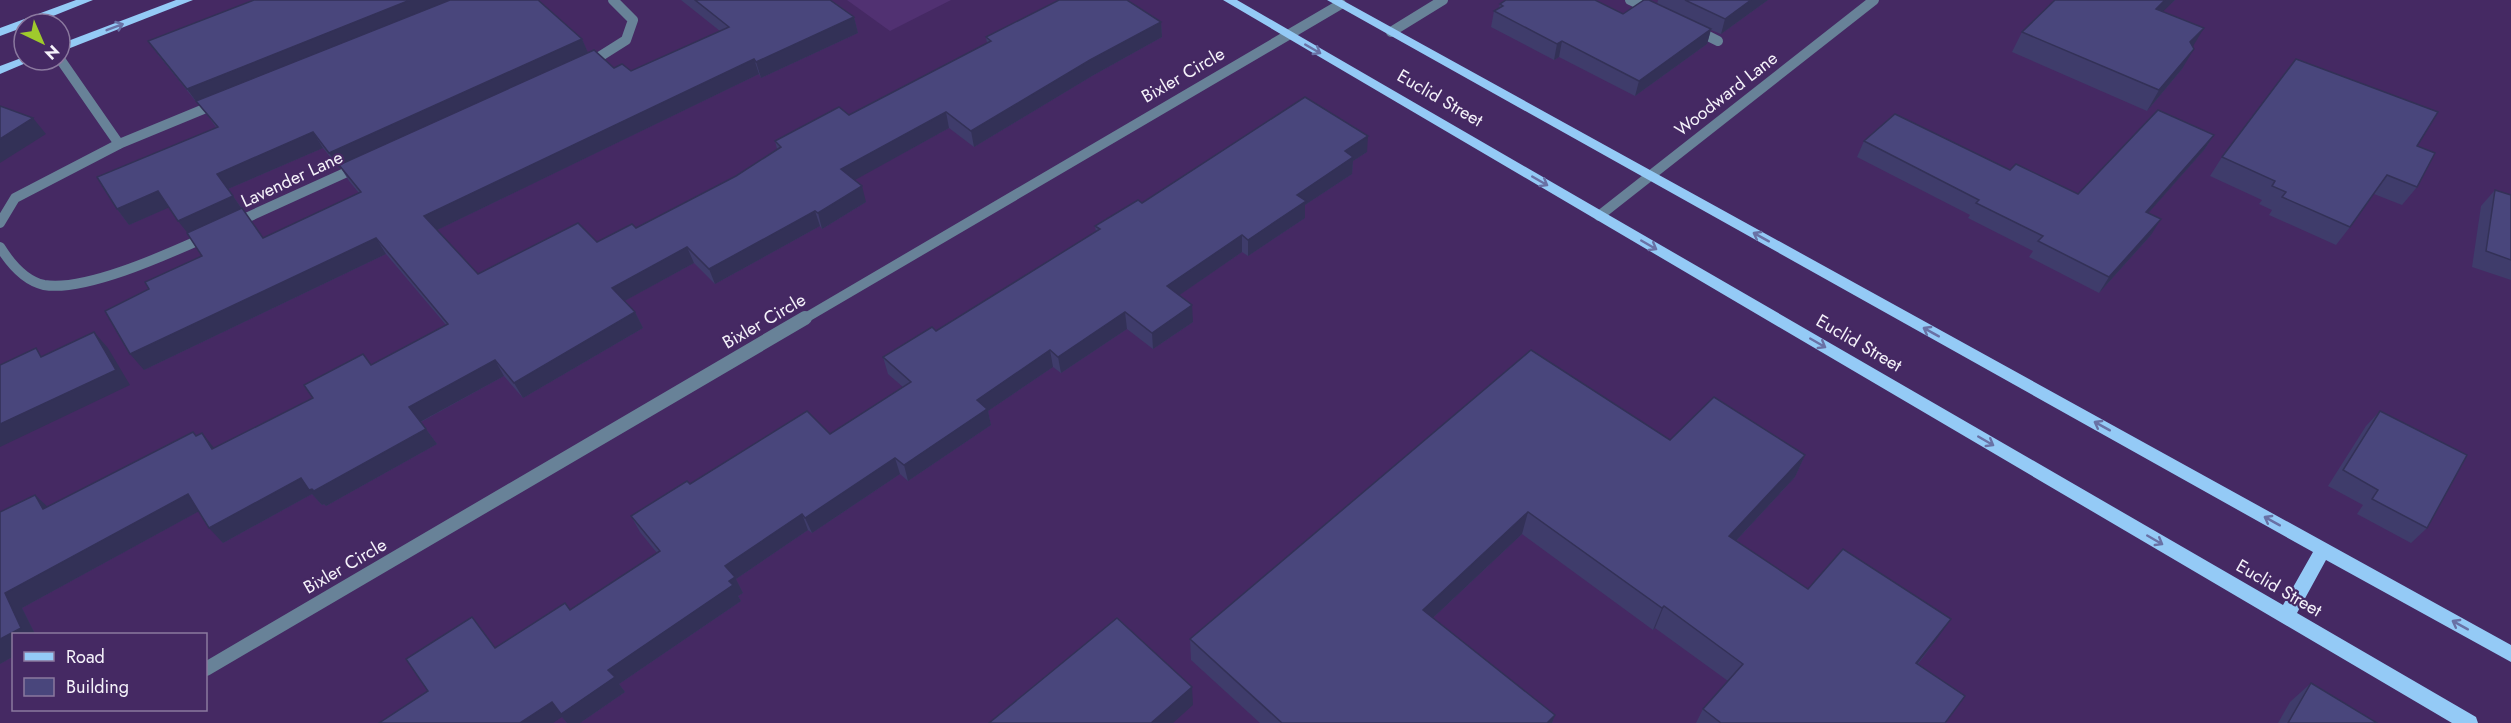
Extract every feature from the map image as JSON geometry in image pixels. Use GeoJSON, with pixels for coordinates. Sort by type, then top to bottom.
{"type":"FeatureCollection","features":[{"type":"Feature","properties":{"kind":"main road"},"geometry":{"type":"LineString","coordinates":[[58,12],[87,0]]}},
{"type":"Feature","properties":{"kind":"main road"},"geometry":{"type":"LineString","coordinates":[[72,43],[187,0]]}},
{"type":"Feature","properties":{"kind":"main road","name":"Euclid Street"},"geometry":{"type":"LineString","coordinates":[[1229,0],[2469,723]]}},
{"type":"Feature","properties":{"kind":"main road","name":"Euclid Street"},"geometry":{"type":"LineString","coordinates":[[1337,2],[2511,654]]}},
{"type":"Feature","properties":{"kind":"main road"},"geometry":{"type":"LineString","coordinates":[[2286,616],[2324,549]]}},
{"type":"Feature","properties":{"kind":"street"},"geometry":{"type":"LineString","coordinates":[[577,68],[598,59],[626,40],[633,20],[613,0]]}},
{"type":"Feature","properties":{"kind":"street"},"geometry":{"type":"LineString","coordinates":[[1391,32],[1443,0]]}},
{"type":"Feature","properties":{"kind":"street"},"geometry":{"type":"LineString","coordinates":[[1630,0],[1660,14]]}},
{"type":"Feature","properties":{"kind":"street","name":"Woodward Lane"},"geometry":{"type":"LineString","coordinates":[[1599,216],[1648,175],[1874,0]]}},
{"type":"Feature","properties":{"kind":"street","name":"Bixler Circle"},"geometry":{"type":"LineString","coordinates":[[207,668],[1289,35],[1337,2]]}},
{"type":"Feature","properties":{"kind":"street"},"geometry":{"type":"LineString","coordinates":[[1679,22],[1719,40]]}},
{"type":"Feature","properties":{"kind":"street"},"geometry":{"type":"LineString","coordinates":[[69,72],[119,144]]}},
{"type":"Feature","properties":{"kind":"street"},"geometry":{"type":"LineString","coordinates":[[0,223],[15,198],[119,144],[229,99]]}},
{"type":"Feature","properties":{"kind":"street","name":"Lavender Lane"},"geometry":{"type":"LineString","coordinates":[[0,247],[10,266],[45,285],[85,281],[174,252],[365,164]]}},
{"type":"Feature","properties":{"kind":"shaded area"},"geometry":{"type":"Polygon","coordinates":[[[847,0],[951,0],[890,31],[847,0]]]}},
{"type":"Feature","properties":{"kind":"building"},"geometry":{"type":"Polygon","coordinates":[[[254,0],[410,0],[187,89],[148,41],[254,0]]]}},
{"type":"Feature","properties":{"kind":"building"},"geometry":{"type":"Polygon","coordinates":[[[450,0],[538,0],[582,39],[329,153],[313,132],[217,174],[233,196],[178,221],[158,191],[117,209],[97,177],[218,127],[196,101],[450,0]]]}},
{"type":"Feature","properties":{"kind":"building"},"geometry":{"type":"Polygon","coordinates":[[[695,0],[830,0],[854,17],[756,62],[754,59],[424,216],[478,274],[578,223],[597,242],[632,224],[636,228],[736,176],[781,147],[775,141],[839,107],[849,115],[991,41],[986,37],[1059,0],[1127,0],[1161,22],[1090,60],[971,131],[946,112],[841,169],[862,186],[818,213],[815,211],[709,269],[687,247],[612,288],[635,312],[514,383],[495,360],[409,407],[426,429],[314,491],[309,490],[301,478],[209,528],[188,494],[5,593],[21,628],[0,639],[0,512],[35,495],[43,509],[193,432],[196,436],[202,433],[212,449],[313,398],[304,385],[363,354],[371,365],[448,324],[376,238],[130,354],[105,311],[149,289],[145,282],[202,256],[187,233],[242,208],[263,238],[361,192],[339,165],[594,50],[614,68],[622,64],[631,71],[729,27],[695,0]]]}},
{"type":"Feature","properties":{"kind":"building"},"geometry":{"type":"Polygon","coordinates":[[[1506,0],[1595,0],[1623,14],[1644,0],[1649,0],[1711,29],[1639,81],[1562,41],[1557,44],[1494,11],[1503,6],[1500,4],[1506,0]]]}},
{"type":"Feature","properties":{"kind":"building"},"geometry":{"type":"Polygon","coordinates":[[[1685,0],[1751,0],[1725,19],[1685,0]]]}},
{"type":"Feature","properties":{"kind":"building"},"geometry":{"type":"Polygon","coordinates":[[[2055,0],[2165,0],[2156,9],[2204,28],[2190,42],[2194,49],[2159,90],[2022,32],[2055,0]]]}},
{"type":"Feature","properties":{"kind":"building"},"geometry":{"type":"Polygon","coordinates":[[[2296,59],[2438,112],[2417,146],[2435,153],[2417,187],[2387,175],[2350,227],[2282,197],[2286,192],[2272,186],[2275,181],[2222,157],[2296,59]]]}},
{"type":"Feature","properties":{"kind":"building"},"geometry":{"type":"Polygon","coordinates":[[[1305,97],[1368,136],[1345,151],[1353,157],[1297,195],[1306,201],[1248,240],[1242,235],[1167,286],[1192,305],[1152,333],[1125,312],[1058,357],[1050,350],[977,400],[987,409],[904,465],[895,458],[805,518],[802,514],[725,566],[735,577],[729,581],[733,585],[608,670],[615,677],[561,714],[552,702],[520,723],[379,723],[428,691],[406,659],[472,617],[495,648],[565,603],[570,610],[660,551],[631,516],[687,481],[690,484],[807,411],[830,434],[911,382],[883,357],[932,327],[936,331],[1100,229],[1095,226],[1138,200],[1142,203],[1305,97]]]}},
{"type":"Feature","properties":{"kind":"building"},"geometry":{"type":"Polygon","coordinates":[[[0,106],[33,118],[0,139],[0,106]]]}},
{"type":"Feature","properties":{"kind":"building"},"geometry":{"type":"Polygon","coordinates":[[[2158,110],[2214,135],[2146,212],[2161,219],[2109,277],[2038,241],[2043,236],[1976,203],[1979,200],[1864,141],[1895,114],[2010,170],[2016,164],[2078,194],[2158,110]]]}},
{"type":"Feature","properties":{"kind":"building"},"geometry":{"type":"Polygon","coordinates":[[[2495,190],[2511,195],[2511,260],[2486,251],[2495,190]]]}},
{"type":"Feature","properties":{"kind":"building"},"geometry":{"type":"Polygon","coordinates":[[[94,332],[116,370],[0,424],[0,365],[36,348],[41,357],[94,332]]]}},
{"type":"Feature","properties":{"kind":"building"},"geometry":{"type":"Polygon","coordinates":[[[1531,350],[1670,440],[1714,397],[1805,455],[1729,536],[1808,589],[1843,549],[1951,619],[1916,663],[1965,696],[1945,723],[1721,723],[1703,709],[1743,664],[1528,512],[1423,610],[1555,715],[1547,723],[1282,723],[1190,639],[1531,350]]]}},
{"type":"Feature","properties":{"kind":"building"},"geometry":{"type":"Polygon","coordinates":[[[2380,411],[2467,455],[2427,528],[2372,499],[2378,490],[2343,470],[2380,411]]]}},
{"type":"Feature","properties":{"kind":"building"},"geometry":{"type":"Polygon","coordinates":[[[1117,618],[1192,687],[1151,723],[989,723],[1117,618]]]}},
{"type":"Feature","properties":{"kind":"building"},"geometry":{"type":"Polygon","coordinates":[[[2311,683],[2377,723],[2288,723],[2311,683]]]}}]}
